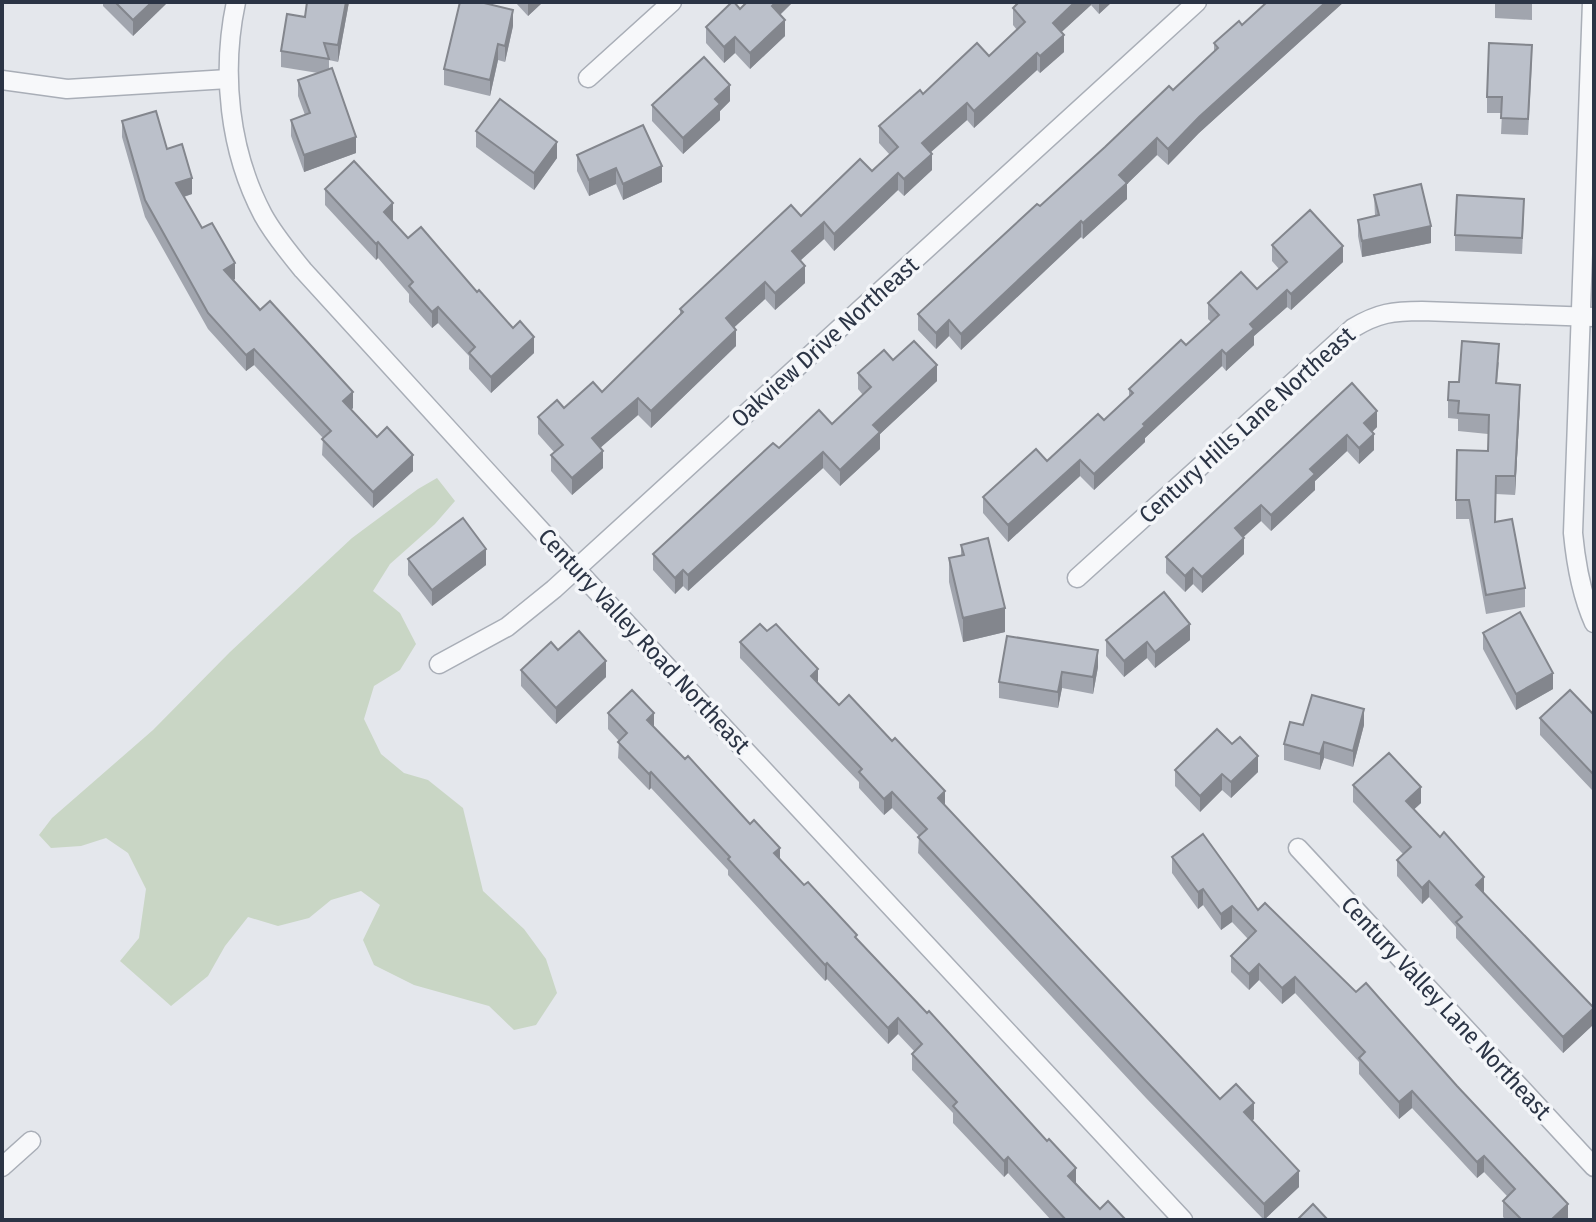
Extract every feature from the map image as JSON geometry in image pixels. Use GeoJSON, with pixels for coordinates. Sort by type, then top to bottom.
{"type":"FeatureCollection","features":[{"type":"Feature","properties":{"kind":"street","name":"Century Valley Road Northeast"},"geometry":{"type":"LineString","coordinates":[[236,2],[230,30],[228,79],[237,149],[248,184],[264,217],[282,243],[303,270],[576,569],[1183,1220]]}},
{"type":"Feature","properties":{"kind":"street"},"geometry":{"type":"LineString","coordinates":[[588,78],[672,2]]}},
{"type":"Feature","properties":{"kind":"street","name":"Oakview Drive Northeast"},"geometry":{"type":"LineString","coordinates":[[439,664],[478,645],[517,620],[576,569],[1197,2]]}},
{"type":"Feature","properties":{"kind":"street"},"geometry":{"type":"LineString","coordinates":[[1592,2],[1587,317],[1573,533],[1577,572],[1585,604],[1594,623]]}},
{"type":"Feature","properties":{"kind":"street"},"geometry":{"type":"LineString","coordinates":[[2,80],[67,89],[228,79]]}},
{"type":"Feature","properties":{"kind":"street","name":"Century Hills Lane Northeast"},"geometry":{"type":"LineString","coordinates":[[1077,578],[1353,328],[1375,315],[1422,311],[1587,317]]}},
{"type":"Feature","properties":{"kind":"street","name":"Century Valley Lane Northeast"},"geometry":{"type":"LineString","coordinates":[[1298,848],[1594,1167]]}},
{"type":"Feature","properties":{"kind":"street"},"geometry":{"type":"LineString","coordinates":[[2,1167],[31,1141]]}},
{"type":"Feature","properties":{"kind":"green space"},"geometry":{"type":"Polygon","coordinates":[[[437,478],[455,501],[435,524],[390,564],[373,591],[400,613],[416,644],[400,670],[374,686],[364,719],[381,754],[404,773],[428,780],[463,808],[483,891],[524,929],[546,959],[557,993],[536,1025],[514,1030],[489,1006],[414,985],[374,965],[363,940],[380,905],[361,891],[331,900],[309,918],[278,926],[248,917],[225,946],[208,976],[171,1006],[120,961],[139,938],[146,889],[128,853],[106,838],[81,846],[51,848],[39,835],[52,818],[153,730],[230,652],[352,538],[437,478]]]}},
{"type":"Feature","properties":{"kind":"building"},"geometry":{"type":"Polygon","coordinates":[[[115,2],[152,2],[133,20],[115,2]]]}},
{"type":"Feature","properties":{"kind":"building"},"geometry":{"type":"Polygon","coordinates":[[[307,2],[346,2],[338,45],[324,43],[329,59],[281,51],[287,14],[305,17],[307,2]]]}},
{"type":"Feature","properties":{"kind":"building"},"geometry":{"type":"Polygon","coordinates":[[[460,2],[480,2],[513,10],[505,46],[498,44],[490,80],[444,69],[460,2]]]}},
{"type":"Feature","properties":{"kind":"building"},"geometry":{"type":"Polygon","coordinates":[[[732,2],[740,9],[747,2],[776,2],[772,6],[785,20],[750,53],[735,37],[724,47],[706,27],[732,2]]]}},
{"type":"Feature","properties":{"kind":"building"},"geometry":{"type":"Polygon","coordinates":[[[1019,2],[1075,2],[1053,23],[1064,35],[1040,56],[1037,53],[974,111],[967,103],[922,143],[932,154],[904,179],[898,173],[834,234],[824,222],[792,251],[805,266],[775,293],[765,282],[726,318],[736,330],[651,411],[638,398],[592,438],[603,451],[572,478],[551,455],[563,445],[538,417],[557,400],[564,408],[593,382],[602,392],[683,312],[680,309],[791,205],[801,216],[860,159],[872,171],[898,147],[879,126],[920,90],[923,94],[977,43],[989,56],[1025,22],[1013,8],[1019,2]]]}},
{"type":"Feature","properties":{"kind":"building"},"geometry":{"type":"Polygon","coordinates":[[[1267,2],[1326,2],[1168,149],[1157,138],[1119,175],[1127,183],[1083,223],[1081,221],[961,334],[949,320],[936,333],[918,314],[1169,86],[1173,90],[1218,48],[1214,43],[1239,21],[1242,25],[1267,2]]]}},
{"type":"Feature","properties":{"kind":"building"},"geometry":{"type":"Polygon","coordinates":[[[1489,43],[1532,45],[1528,119],[1501,118],[1502,97],[1487,97],[1489,43]]]}},
{"type":"Feature","properties":{"kind":"building"},"geometry":{"type":"Polygon","coordinates":[[[704,57],[730,85],[715,99],[720,104],[683,138],[652,105],[704,57]]]}},
{"type":"Feature","properties":{"kind":"building"},"geometry":{"type":"Polygon","coordinates":[[[332,68],[356,137],[304,155],[291,120],[310,113],[298,80],[332,68]]]}},
{"type":"Feature","properties":{"kind":"building"},"geometry":{"type":"Polygon","coordinates":[[[500,99],[557,142],[534,173],[476,131],[500,99]]]}},
{"type":"Feature","properties":{"kind":"building"},"geometry":{"type":"Polygon","coordinates":[[[156,111],[167,149],[182,144],[192,178],[176,183],[202,228],[212,223],[235,263],[224,270],[260,310],[270,301],[353,392],[343,401],[377,437],[387,427],[413,455],[373,492],[322,439],[331,431],[254,349],[246,355],[208,313],[145,200],[122,121],[156,111]]]}},
{"type":"Feature","properties":{"kind":"building"},"geometry":{"type":"Polygon","coordinates":[[[643,125],[662,166],[623,184],[616,168],[589,180],[577,155],[643,125]]]}},
{"type":"Feature","properties":{"kind":"building"},"geometry":{"type":"Polygon","coordinates":[[[354,161],[393,203],[384,212],[408,238],[421,227],[513,328],[520,321],[534,337],[491,377],[469,353],[475,347],[438,307],[432,312],[409,286],[413,282],[325,189],[354,161]]]}},
{"type":"Feature","properties":{"kind":"building"},"geometry":{"type":"Polygon","coordinates":[[[1421,184],[1431,226],[1362,241],[1358,220],[1379,215],[1374,195],[1421,184]]]}},
{"type":"Feature","properties":{"kind":"building"},"geometry":{"type":"Polygon","coordinates":[[[1457,195],[1524,199],[1522,238],[1455,235],[1457,195]]]}},
{"type":"Feature","properties":{"kind":"building"},"geometry":{"type":"Polygon","coordinates":[[[1310,210],[1343,246],[1291,294],[1287,290],[1250,324],[1254,329],[1226,354],[1222,350],[1094,474],[1080,460],[1008,525],[983,497],[1036,449],[1047,461],[1098,414],[1104,420],[1133,393],[1129,389],[1181,340],[1186,345],[1219,315],[1208,303],[1241,272],[1257,289],[1287,262],[1272,245],[1310,210]]]}},
{"type":"Feature","properties":{"kind":"building"},"geometry":{"type":"Polygon","coordinates":[[[914,341],[937,365],[873,425],[880,432],[840,470],[823,452],[688,575],[683,570],[675,578],[653,554],[773,443],[779,448],[819,410],[832,424],[871,387],[858,373],[884,350],[893,360],[914,341]]]}},
{"type":"Feature","properties":{"kind":"building"},"geometry":{"type":"Polygon","coordinates":[[[1462,341],[1499,344],[1496,383],[1520,385],[1515,476],[1496,476],[1495,522],[1512,519],[1525,588],[1486,595],[1469,500],[1456,500],[1457,450],[1488,451],[1489,415],[1458,413],[1459,401],[1448,400],[1449,382],[1459,382],[1462,341]]]}},
{"type":"Feature","properties":{"kind":"building"},"geometry":{"type":"Polygon","coordinates":[[[1352,383],[1377,411],[1364,423],[1374,434],[1359,448],[1347,435],[1310,469],[1315,474],[1271,515],[1261,505],[1235,528],[1244,538],[1202,577],[1193,568],[1185,576],[1166,557],[1352,383]]]}},
{"type":"Feature","properties":{"kind":"building"},"geometry":{"type":"Polygon","coordinates":[[[463,518],[486,549],[432,590],[408,559],[463,518]]]}},
{"type":"Feature","properties":{"kind":"building"},"geometry":{"type":"Polygon","coordinates":[[[988,538],[1005,608],[963,618],[949,558],[964,555],[961,545],[988,538]]]}},
{"type":"Feature","properties":{"kind":"building"},"geometry":{"type":"Polygon","coordinates":[[[1164,592],[1190,624],[1155,652],[1147,642],[1124,661],[1106,640],[1164,592]]]}},
{"type":"Feature","properties":{"kind":"building"},"geometry":{"type":"Polygon","coordinates":[[[1520,612],[1553,673],[1516,694],[1483,633],[1520,612]]]}},
{"type":"Feature","properties":{"kind":"building"},"geometry":{"type":"Polygon","coordinates":[[[760,624],[767,631],[776,624],[818,669],[811,676],[839,705],[849,695],[892,741],[895,738],[945,791],[938,798],[1220,1099],[1236,1084],[1254,1103],[1244,1112],[1299,1171],[1264,1204],[918,837],[927,829],[892,792],[884,799],[859,772],[862,769],[740,642],[760,624]]]}},
{"type":"Feature","properties":{"kind":"building"},"geometry":{"type":"Polygon","coordinates":[[[579,631],[606,661],[556,708],[521,670],[551,642],[558,650],[579,631]]]}},
{"type":"Feature","properties":{"kind":"building"},"geometry":{"type":"Polygon","coordinates":[[[1007,636],[1098,650],[1093,677],[1062,672],[1058,692],[999,682],[1007,636]]]}},
{"type":"Feature","properties":{"kind":"building"},"geometry":{"type":"Polygon","coordinates":[[[632,690],[654,713],[647,720],[685,759],[688,756],[750,824],[754,820],[780,848],[774,853],[804,885],[808,882],[857,935],[855,937],[1076,1168],[1068,1176],[1100,1209],[1108,1201],[1126,1220],[1066,1220],[1008,1157],[1004,1161],[953,1106],[957,1102],[912,1054],[922,1044],[898,1018],[888,1028],[827,963],[825,965],[651,772],[649,774],[618,742],[627,733],[608,713],[632,690]]]}},
{"type":"Feature","properties":{"kind":"building"},"geometry":{"type":"Polygon","coordinates":[[[1570,690],[1594,715],[1594,775],[1540,718],[1570,690]]]}},
{"type":"Feature","properties":{"kind":"building"},"geometry":{"type":"Polygon","coordinates":[[[1312,695],[1364,709],[1353,751],[1324,742],[1320,754],[1284,744],[1290,722],[1303,725],[1312,695]]]}},
{"type":"Feature","properties":{"kind":"building"},"geometry":{"type":"Polygon","coordinates":[[[1217,729],[1232,744],[1240,737],[1258,756],[1231,782],[1222,774],[1200,796],[1175,770],[1217,729]]]}},
{"type":"Feature","properties":{"kind":"building"},"geometry":{"type":"Polygon","coordinates":[[[1389,753],[1421,787],[1406,801],[1440,837],[1444,832],[1484,877],[1476,885],[1594,1008],[1563,1037],[1456,922],[1462,917],[1429,881],[1422,888],[1397,860],[1411,847],[1353,785],[1389,753]]]}},
{"type":"Feature","properties":{"kind":"building"},"geometry":{"type":"Polygon","coordinates":[[[1203,834],[1258,910],[1265,903],[1356,992],[1366,983],[1568,1204],[1551,1220],[1522,1220],[1503,1201],[1515,1189],[1484,1156],[1477,1162],[1412,1091],[1399,1102],[1359,1058],[1365,1052],[1295,977],[1282,988],[1259,964],[1249,974],[1231,956],[1256,931],[1232,906],[1221,914],[1203,889],[1198,892],[1172,857],[1203,834]]]}},
{"type":"Feature","properties":{"kind":"building"},"geometry":{"type":"Polygon","coordinates":[[[1313,1204],[1328,1220],[1297,1220],[1313,1204]]]}}]}
